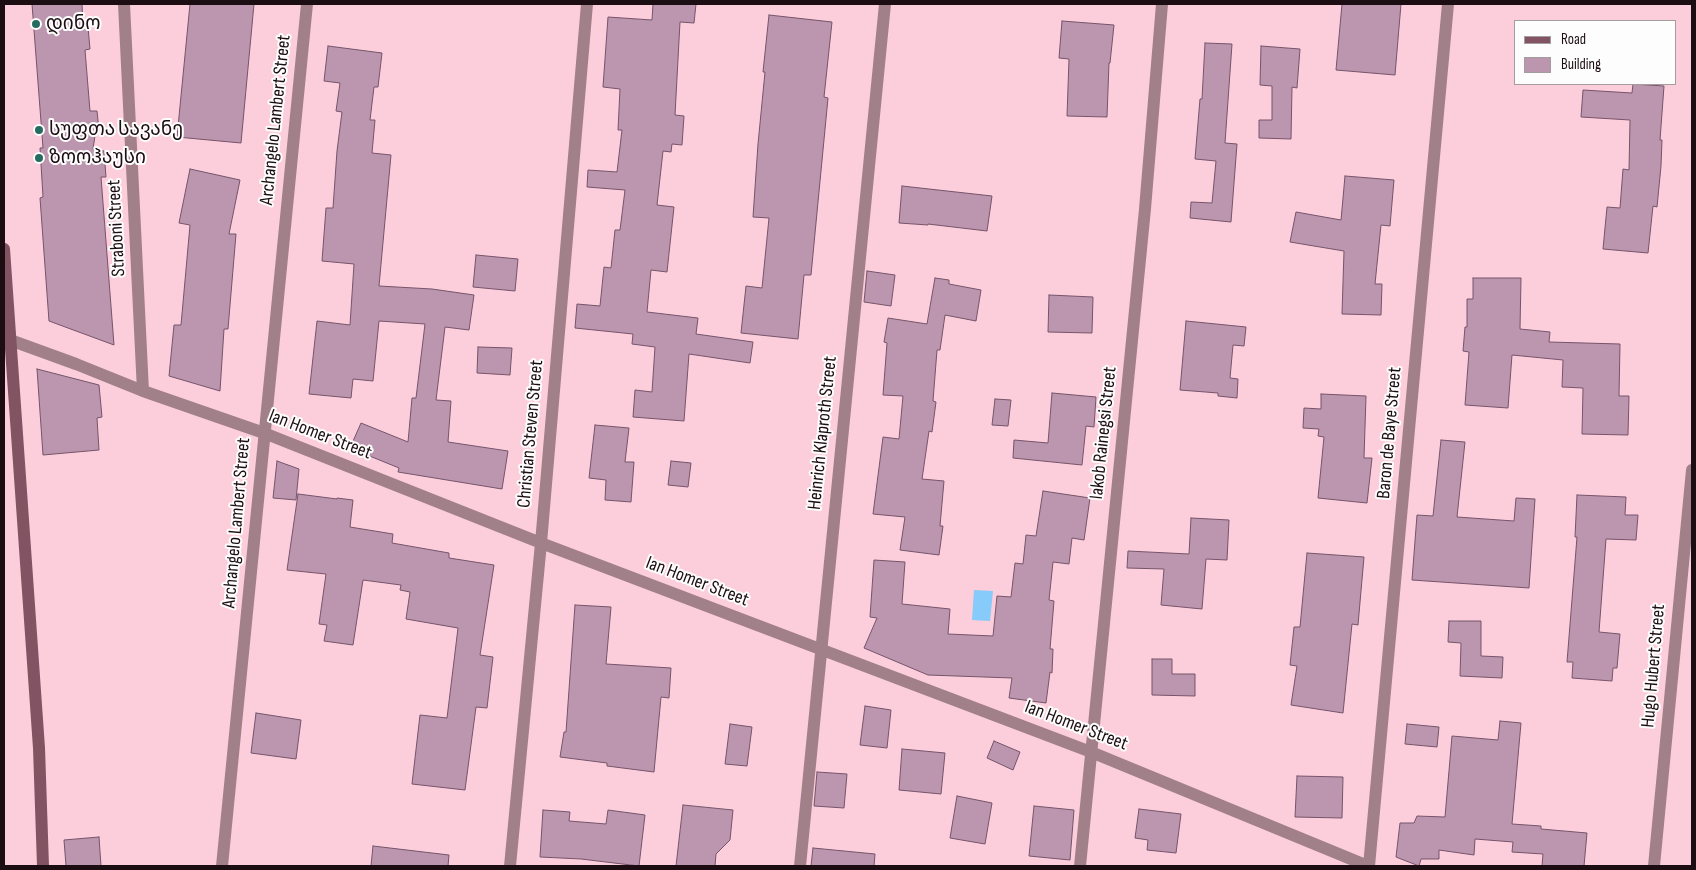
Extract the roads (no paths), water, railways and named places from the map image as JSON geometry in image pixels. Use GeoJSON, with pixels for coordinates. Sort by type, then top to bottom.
{"type":"FeatureCollection","features":[{"type":"Feature","properties":{"kind":"street","name":"Straboni Street"},"geometry":{"type":"LineString","coordinates":[[124,4],[143,391]]}},
{"type":"Feature","properties":{"kind":"street","name":"Archangelo Lambert Street"},"geometry":{"type":"LineString","coordinates":[[222,866],[306,4]]}},
{"type":"Feature","properties":{"kind":"street","name":"Christian Steven Street"},"geometry":{"type":"LineString","coordinates":[[510,866],[541,543],[587,4]]}},
{"type":"Feature","properties":{"kind":"street","name":"Heinrich Klaproth Street"},"geometry":{"type":"LineString","coordinates":[[800,866],[885,4]]}},
{"type":"Feature","properties":{"kind":"street","name":"Iakob Rainegsi Street"},"geometry":{"type":"LineString","coordinates":[[1080,866],[1145,210],[1162,4]]}},
{"type":"Feature","properties":{"kind":"street","name":"Baron de Baye Street"},"geometry":{"type":"LineString","coordinates":[[1369,866],[1448,4]]}},
{"type":"Feature","properties":{"kind":"street"},"geometry":{"type":"LineString","coordinates":[[4,249],[40,748],[43,866]]}},
{"type":"Feature","properties":{"kind":"street","name":"Ian Homer Street"},"geometry":{"type":"LineString","coordinates":[[10,340],[143,391],[264,433],[541,543],[1091,752],[1369,866]]}},
{"type":"Feature","properties":{"kind":"street","name":"Hugo Hubert Street"},"geometry":{"type":"LineString","coordinates":[[1654,866],[1692,470]]}},
{"type":"Feature","properties":{"kind":"water"},"geometry":{"type":"Polygon","coordinates":[[[974,590],[993,591],[990,621],[972,620],[974,590]]]}},
{"type":"Feature","properties":{"kind":"place","name":"დინო"},"geometry":{"type":"Point","coordinates":[36,24]}},
{"type":"Feature","properties":{"kind":"place","name":"სუფთა სავანე"},"geometry":{"type":"Point","coordinates":[39,130]}},
{"type":"Feature","properties":{"kind":"place","name":"ზოოჰაუსი"},"geometry":{"type":"Point","coordinates":[39,158]}}]}
